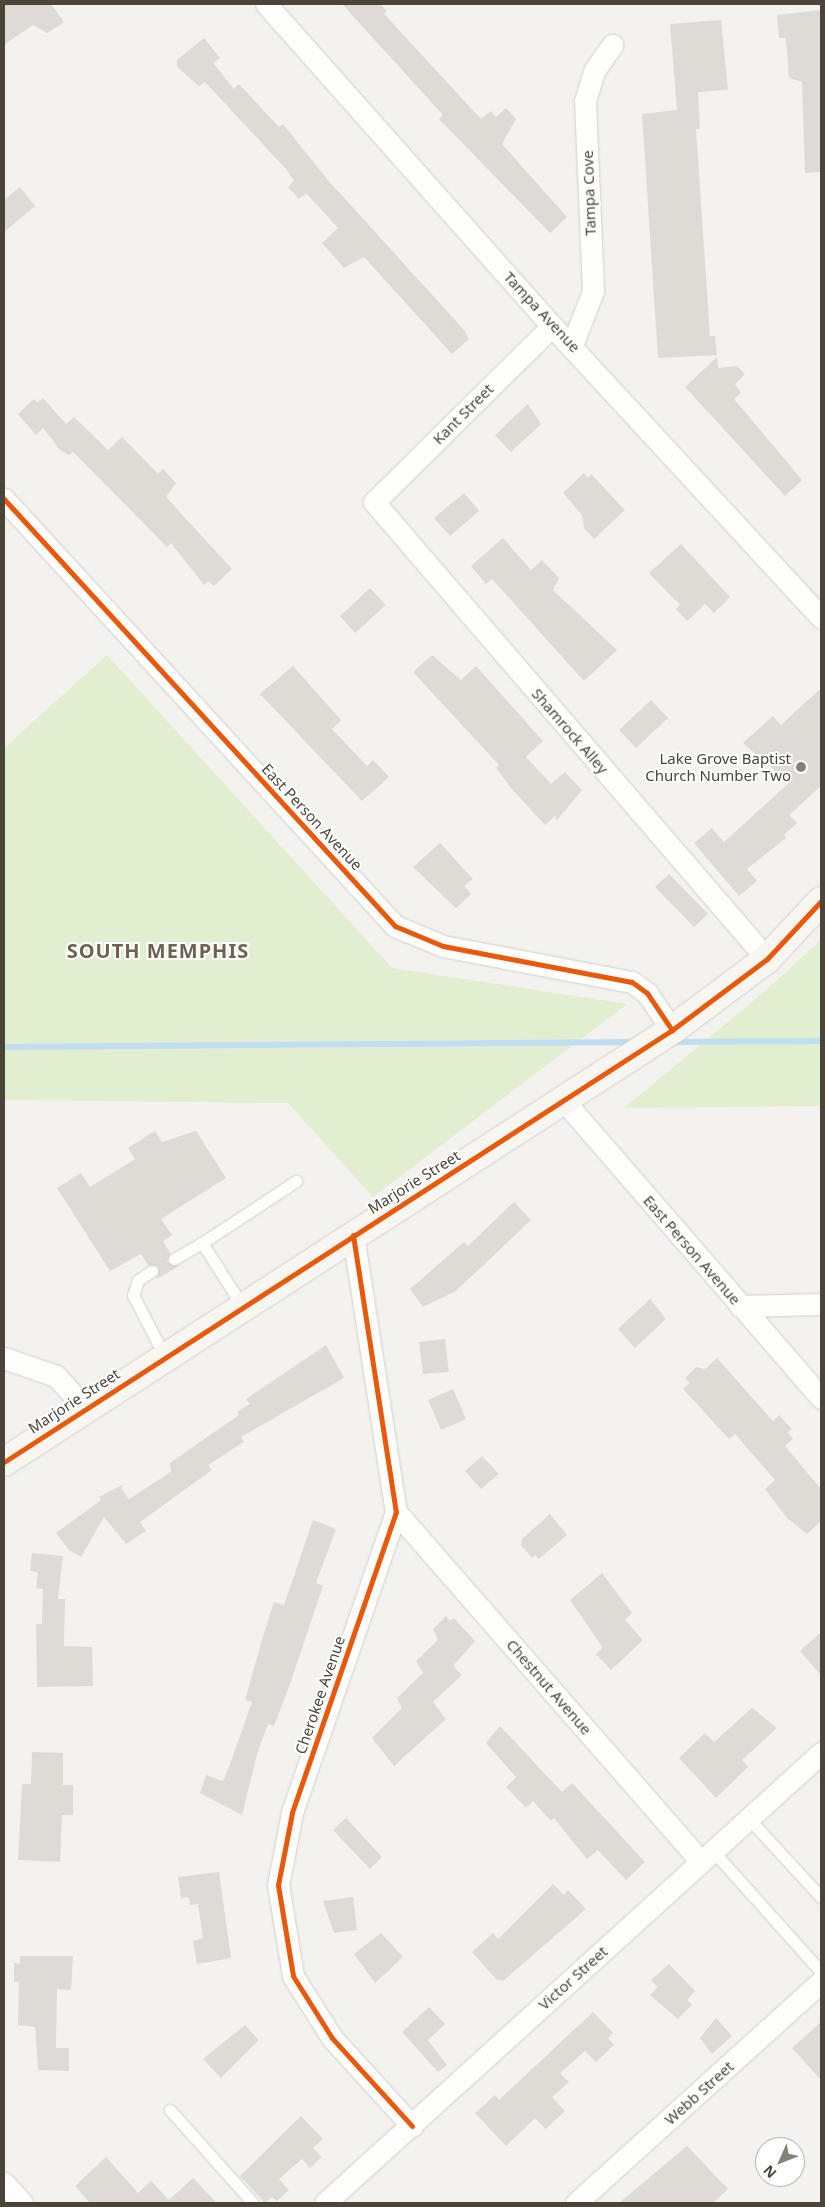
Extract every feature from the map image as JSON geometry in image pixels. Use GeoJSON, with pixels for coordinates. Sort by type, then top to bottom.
{"type":"FeatureCollection","features":[{"type":"Feature","properties":{"kind":"street","name":"Tampa Avenue"},"geometry":{"type":"LineString","coordinates":[[266,4],[552,326],[572,345],[821,618]]}},
{"type":"Feature","properties":{"kind":"street","name":"Tampa Cove"},"geometry":{"type":"LineString","coordinates":[[572,345],[592,291],[585,101],[594,71],[612,45]]}},
{"type":"Feature","properties":{"kind":"street","name":"Kant Street"},"geometry":{"type":"LineString","coordinates":[[374,502],[552,326]]}},
{"type":"Feature","properties":{"kind":"street","name":"Shamrock Alley"},"geometry":{"type":"LineString","coordinates":[[374,502],[767,960]]}},
{"type":"Feature","properties":{"kind":"street","name":"East Person Avenue"},"geometry":{"type":"LineString","coordinates":[[6,506],[395,926],[443,946],[632,982],[647,993],[672,1030]]}},
{"type":"Feature","properties":{"kind":"street","name":"Marjorie Street"},"geometry":{"type":"LineString","coordinates":[[4,1462],[672,1030],[767,960],[821,901]]}},
{"type":"Feature","properties":{"kind":"street","name":"East Person Avenue"},"geometry":{"type":"LineString","coordinates":[[564,1101],[821,1398]]}},
{"type":"Feature","properties":{"kind":"street","name":"Cherokee Avenue"},"geometry":{"type":"LineString","coordinates":[[353,1235],[396,1512],[292,1813],[278,1885],[293,1976],[332,2038],[412,2126]]}},
{"type":"Feature","properties":{"kind":"street"},"geometry":{"type":"LineString","coordinates":[[740,1306],[821,1304]]}},
{"type":"Feature","properties":{"kind":"street"},"geometry":{"type":"LineString","coordinates":[[4,1358],[56,1376],[86,1408]]}},
{"type":"Feature","properties":{"kind":"street","name":"Chestnut Avenue"},"geometry":{"type":"LineString","coordinates":[[396,1512],[707,1857]]}},
{"type":"Feature","properties":{"kind":"street","name":"Victor Street"},"geometry":{"type":"LineString","coordinates":[[325,2203],[821,1753]]}},
{"type":"Feature","properties":{"kind":"street","name":"Webb Street"},"geometry":{"type":"LineString","coordinates":[[576,2203],[821,1982]]}},
{"type":"Feature","properties":{"kind":"street"},"geometry":{"type":"LineString","coordinates":[[4,2183],[22,2203]]}},
{"type":"Feature","properties":{"kind":"lane"},"geometry":{"type":"LineString","coordinates":[[174,1259],[202,1243],[296,1181]]}},
{"type":"Feature","properties":{"kind":"lane"},"geometry":{"type":"LineString","coordinates":[[202,1243],[243,1307]]}},
{"type":"Feature","properties":{"kind":"lane"},"geometry":{"type":"LineString","coordinates":[[152,1271],[138,1280],[133,1295],[165,1357]]}},
{"type":"Feature","properties":{"kind":"lane"},"geometry":{"type":"LineString","coordinates":[[749,1819],[821,1897]]}},
{"type":"Feature","properties":{"kind":"lane"},"geometry":{"type":"LineString","coordinates":[[707,1857],[821,1972]]}},
{"type":"Feature","properties":{"kind":"lane"},"geometry":{"type":"LineString","coordinates":[[170,2110],[253,2203]]}},
{"type":"Feature","properties":{"kind":"green space"},"geometry":{"type":"Polygon","coordinates":[[[107,655],[392,968],[627,1004],[373,1197],[288,1103],[4,1100],[4,748],[107,655]]]}},
{"type":"Feature","properties":{"kind":"green space"},"geometry":{"type":"Polygon","coordinates":[[[821,940],[821,1106],[624,1108],[765,991],[821,940]]]}},
{"type":"Feature","properties":{"kind":"building"},"geometry":{"type":"Polygon","coordinates":[[[4,4],[51,4],[64,22],[47,33],[33,25],[4,45],[4,4]]]}},
{"type":"Feature","properties":{"kind":"building"},"geometry":{"type":"Polygon","coordinates":[[[342,4],[380,4],[387,11],[384,14],[481,119],[491,111],[496,117],[506,108],[516,119],[502,144],[567,217],[550,233],[439,119],[443,115],[342,4]]]}},
{"type":"Feature","properties":{"kind":"building"},"geometry":{"type":"Polygon","coordinates":[[[821,10],[821,172],[805,173],[802,82],[789,78],[786,38],[779,38],[777,15],[821,10]]]}},
{"type":"Feature","properties":{"kind":"building"},"geometry":{"type":"Polygon","coordinates":[[[721,20],[728,90],[698,92],[700,129],[696,129],[710,336],[715,336],[717,355],[658,358],[642,114],[677,110],[670,24],[721,20]]]}},
{"type":"Feature","properties":{"kind":"building"},"geometry":{"type":"Polygon","coordinates":[[[204,38],[220,58],[213,63],[234,89],[239,84],[279,127],[283,124],[327,179],[464,330],[469,339],[452,354],[364,257],[344,268],[322,243],[338,228],[306,193],[299,199],[288,187],[294,181],[286,169],[205,82],[199,86],[177,67],[177,60],[204,38]]]}},
{"type":"Feature","properties":{"kind":"building"},"geometry":{"type":"Polygon","coordinates":[[[20,187],[35,206],[4,232],[4,200],[20,187]]]}},
{"type":"Feature","properties":{"kind":"building"},"geometry":{"type":"Polygon","coordinates":[[[717,357],[718,368],[737,366],[745,374],[735,384],[741,393],[734,399],[802,480],[785,496],[685,387],[717,357]]]}},
{"type":"Feature","properties":{"kind":"building"},"geometry":{"type":"Polygon","coordinates":[[[43,398],[66,424],[74,417],[108,450],[122,437],[158,474],[163,469],[176,483],[166,497],[232,569],[214,586],[208,581],[204,585],[171,543],[167,547],[73,452],[69,455],[60,450],[43,428],[36,435],[18,414],[34,399],[37,403],[43,398]]]}},
{"type":"Feature","properties":{"kind":"building"},"geometry":{"type":"Polygon","coordinates":[[[528,404],[541,424],[511,452],[495,435],[528,404]]]}},
{"type":"Feature","properties":{"kind":"building"},"geometry":{"type":"Polygon","coordinates":[[[584,473],[588,478],[591,474],[625,510],[594,539],[584,528],[582,515],[563,493],[584,473]]]}},
{"type":"Feature","properties":{"kind":"building"},"geometry":{"type":"Polygon","coordinates":[[[464,493],[479,511],[450,536],[434,518],[464,493]]]}},
{"type":"Feature","properties":{"kind":"building"},"geometry":{"type":"Polygon","coordinates":[[[503,538],[531,570],[542,560],[559,578],[553,590],[617,650],[584,681],[492,579],[486,584],[471,566],[503,538]]]}},
{"type":"Feature","properties":{"kind":"building"},"geometry":{"type":"Polygon","coordinates":[[[681,544],[730,597],[714,613],[705,604],[687,621],[676,609],[680,605],[649,573],[681,544]]]}},
{"type":"Feature","properties":{"kind":"building"},"geometry":{"type":"Polygon","coordinates":[[[370,588],[386,605],[355,633],[340,616],[370,588]]]}},
{"type":"Feature","properties":{"kind":"building"},"geometry":{"type":"Polygon","coordinates":[[[432,655],[461,680],[476,666],[543,741],[526,757],[551,784],[565,772],[582,790],[557,820],[555,816],[545,825],[511,788],[496,768],[499,765],[413,672],[432,655]]]}},
{"type":"Feature","properties":{"kind":"building"},"geometry":{"type":"Polygon","coordinates":[[[293,666],[341,720],[332,729],[367,766],[373,760],[389,777],[362,801],[260,694],[293,666]]]}},
{"type":"Feature","properties":{"kind":"building"},"geometry":{"type":"Polygon","coordinates":[[[821,688],[821,786],[789,815],[797,823],[784,835],[786,838],[747,869],[757,881],[739,896],[694,843],[712,828],[724,842],[789,783],[743,743],[773,716],[781,725],[821,688]]]}},
{"type":"Feature","properties":{"kind":"building"},"geometry":{"type":"Polygon","coordinates":[[[651,700],[668,718],[636,748],[619,730],[651,700]]]}},
{"type":"Feature","properties":{"kind":"building"},"geometry":{"type":"Polygon","coordinates":[[[440,843],[473,879],[464,886],[471,894],[456,908],[413,867],[440,843]]]}},
{"type":"Feature","properties":{"kind":"building"},"geometry":{"type":"Polygon","coordinates":[[[669,874],[708,914],[694,927],[655,887],[669,874]]]}},
{"type":"Feature","properties":{"kind":"building"},"geometry":{"type":"Polygon","coordinates":[[[155,1131],[162,1142],[196,1131],[226,1178],[161,1219],[172,1235],[163,1241],[170,1253],[167,1262],[179,1266],[157,1279],[159,1267],[148,1265],[141,1254],[110,1271],[57,1188],[81,1173],[90,1187],[135,1159],[128,1148],[155,1131]]]}},
{"type":"Feature","properties":{"kind":"building"},"geometry":{"type":"Polygon","coordinates":[[[514,1202],[531,1220],[456,1291],[423,1307],[410,1289],[464,1242],[468,1246],[514,1202]]]}},
{"type":"Feature","properties":{"kind":"building"},"geometry":{"type":"Polygon","coordinates":[[[650,1299],[666,1319],[635,1348],[618,1329],[650,1299]]]}},
{"type":"Feature","properties":{"kind":"building"},"geometry":{"type":"Polygon","coordinates":[[[445,1339],[449,1372],[423,1374],[419,1342],[445,1339]]]}},
{"type":"Feature","properties":{"kind":"building"},"geometry":{"type":"Polygon","coordinates":[[[326,1345],[344,1378],[241,1437],[244,1442],[208,1465],[212,1470],[140,1522],[146,1531],[126,1544],[104,1517],[81,1557],[69,1550],[56,1533],[101,1500],[99,1497],[124,1484],[121,1488],[129,1499],[171,1472],[170,1463],[239,1415],[237,1412],[250,1404],[246,1399],[326,1345]]]}},
{"type":"Feature","properties":{"kind":"building"},"geometry":{"type":"Polygon","coordinates":[[[717,1358],[773,1421],[779,1415],[792,1429],[788,1432],[793,1439],[785,1446],[821,1489],[821,1521],[807,1534],[787,1518],[765,1489],[775,1480],[735,1434],[729,1439],[683,1389],[690,1383],[685,1378],[696,1367],[705,1369],[717,1358]]]}},
{"type":"Feature","properties":{"kind":"building"},"geometry":{"type":"Polygon","coordinates":[[[453,1389],[466,1419],[441,1430],[428,1400],[453,1389]]]}},
{"type":"Feature","properties":{"kind":"building"},"geometry":{"type":"Polygon","coordinates":[[[482,1456],[499,1474],[481,1489],[465,1471],[482,1456]]]}},
{"type":"Feature","properties":{"kind":"building"},"geometry":{"type":"Polygon","coordinates":[[[550,1514],[567,1535],[539,1559],[535,1555],[532,1558],[521,1545],[522,1539],[550,1514]]]}},
{"type":"Feature","properties":{"kind":"building"},"geometry":{"type":"Polygon","coordinates":[[[313,1520],[336,1529],[316,1583],[323,1586],[274,1726],[268,1724],[258,1751],[242,1815],[200,1793],[206,1775],[223,1781],[229,1767],[252,1702],[245,1700],[274,1602],[284,1605],[313,1520]]]}},
{"type":"Feature","properties":{"kind":"building"},"geometry":{"type":"Polygon","coordinates":[[[32,1553],[63,1556],[58,1599],[65,1599],[64,1646],[92,1647],[93,1686],[37,1687],[36,1624],[42,1624],[43,1589],[36,1588],[38,1572],[30,1571],[32,1553]]]}},
{"type":"Feature","properties":{"kind":"building"},"geometry":{"type":"Polygon","coordinates":[[[602,1573],[632,1613],[625,1620],[643,1640],[611,1670],[596,1654],[603,1648],[570,1600],[602,1573]]]}},
{"type":"Feature","properties":{"kind":"building"},"geometry":{"type":"Polygon","coordinates":[[[446,1616],[450,1621],[454,1618],[475,1641],[453,1666],[462,1675],[433,1702],[446,1719],[394,1766],[372,1738],[402,1708],[397,1698],[423,1673],[416,1661],[438,1640],[433,1629],[446,1616]]]}},
{"type":"Feature","properties":{"kind":"building"},"geometry":{"type":"Polygon","coordinates":[[[821,1632],[821,1675],[800,1651],[821,1632]]]}},
{"type":"Feature","properties":{"kind":"building"},"geometry":{"type":"Polygon","coordinates":[[[752,1708],[777,1728],[742,1760],[748,1767],[716,1798],[679,1758],[705,1733],[714,1742],[752,1708]]]}},
{"type":"Feature","properties":{"kind":"building"},"geometry":{"type":"Polygon","coordinates":[[[500,1726],[562,1792],[572,1783],[645,1862],[626,1880],[598,1850],[587,1859],[554,1818],[551,1821],[533,1801],[526,1808],[506,1787],[516,1777],[486,1743],[500,1726]]]}},
{"type":"Feature","properties":{"kind":"building"},"geometry":{"type":"Polygon","coordinates":[[[32,1752],[63,1753],[63,1785],[73,1785],[73,1815],[62,1815],[60,1862],[18,1860],[22,1784],[31,1784],[32,1752]]]}},
{"type":"Feature","properties":{"kind":"building"},"geometry":{"type":"Polygon","coordinates":[[[346,1818],[382,1857],[370,1869],[333,1830],[346,1818]]]}},
{"type":"Feature","properties":{"kind":"building"},"geometry":{"type":"Polygon","coordinates":[[[219,1872],[231,1958],[197,1964],[193,1941],[203,1938],[198,1904],[190,1905],[189,1897],[181,1898],[178,1877],[219,1872]]]}},
{"type":"Feature","properties":{"kind":"building"},"geometry":{"type":"Polygon","coordinates":[[[553,1884],[564,1895],[568,1890],[586,1909],[503,1981],[496,1979],[472,1952],[493,1933],[498,1939],[553,1884]]]}},
{"type":"Feature","properties":{"kind":"building"},"geometry":{"type":"Polygon","coordinates":[[[353,1897],[357,1930],[334,1933],[323,1901],[353,1897]]]}},
{"type":"Feature","properties":{"kind":"building"},"geometry":{"type":"Polygon","coordinates":[[[381,1933],[403,1957],[375,1983],[354,1954],[381,1933]]]}},
{"type":"Feature","properties":{"kind":"building"},"geometry":{"type":"Polygon","coordinates":[[[20,1956],[73,1956],[71,1990],[57,1989],[56,2048],[69,2048],[69,2071],[38,2070],[35,2027],[18,2025],[19,1982],[14,1982],[14,1963],[20,1964],[20,1956]]]}},
{"type":"Feature","properties":{"kind":"building"},"geometry":{"type":"Polygon","coordinates":[[[669,1964],[695,1991],[687,2000],[692,2005],[678,2019],[650,1995],[658,1987],[651,1980],[669,1964]]]}},
{"type":"Feature","properties":{"kind":"building"},"geometry":{"type":"Polygon","coordinates":[[[429,2007],[445,2024],[428,2040],[447,2065],[438,2072],[402,2032],[429,2007]]]}},
{"type":"Feature","properties":{"kind":"building"},"geometry":{"type":"Polygon","coordinates":[[[593,2012],[613,2033],[608,2038],[614,2045],[596,2062],[585,2051],[560,2073],[569,2082],[552,2097],[565,2111],[546,2129],[535,2118],[506,2146],[475,2113],[495,2095],[499,2100],[593,2012]]]}},
{"type":"Feature","properties":{"kind":"building"},"geometry":{"type":"Polygon","coordinates":[[[716,2018],[732,2036],[712,2054],[700,2038],[716,2018]]]}},
{"type":"Feature","properties":{"kind":"building"},"geometry":{"type":"Polygon","coordinates":[[[821,2022],[821,2080],[792,2048],[821,2022]]]}},
{"type":"Feature","properties":{"kind":"building"},"geometry":{"type":"Polygon","coordinates":[[[245,2025],[259,2040],[221,2078],[203,2059],[245,2025]]]}},
{"type":"Feature","properties":{"kind":"building"},"geometry":{"type":"Polygon","coordinates":[[[301,2116],[323,2139],[313,2148],[322,2157],[310,2168],[302,2159],[279,2179],[289,2190],[277,2201],[272,2197],[265,2203],[240,2176],[301,2116]]]}},
{"type":"Feature","properties":{"kind":"building"},"geometry":{"type":"Polygon","coordinates":[[[687,2146],[728,2189],[713,2203],[619,2203],[687,2146]]]}},
{"type":"Feature","properties":{"kind":"building"},"geometry":{"type":"Polygon","coordinates":[[[106,2157],[138,2193],[151,2181],[169,2200],[193,2178],[217,2203],[90,2203],[75,2186],[106,2157]]]}},
{"type":"Feature","properties":{"kind":"waterway"},"geometry":{"type":"LineString","coordinates":[[673,1042],[821,1041]]}},
{"type":"Feature","properties":{"kind":"waterway"},"geometry":{"type":"LineString","coordinates":[[4,1047],[634,1042]]}},
{"type":"Feature","properties":{"kind":"cycle path"},"geometry":{"type":"LineString","coordinates":[[4,499],[395,926],[443,946],[632,982],[647,993],[672,1030]]}},
{"type":"Feature","properties":{"kind":"cycle path"},"geometry":{"type":"LineString","coordinates":[[4,1462],[672,1030],[767,959],[821,901]]}},
{"type":"Feature","properties":{"kind":"cycle path"},"geometry":{"type":"LineString","coordinates":[[353,1235],[396,1512],[292,1813],[278,1885],[293,1976],[332,2038],[412,2126]]}},
{"type":"Feature","properties":{"kind":"place","name":"Lake Grove Baptist Church Number Two"},"geometry":{"type":"Point","coordinates":[801,767]}},
{"type":"Feature","properties":{"kind":"district","name":"SOUTH MEMPHIS"},"geometry":{"type":"Point","coordinates":[158,950]}}]}
